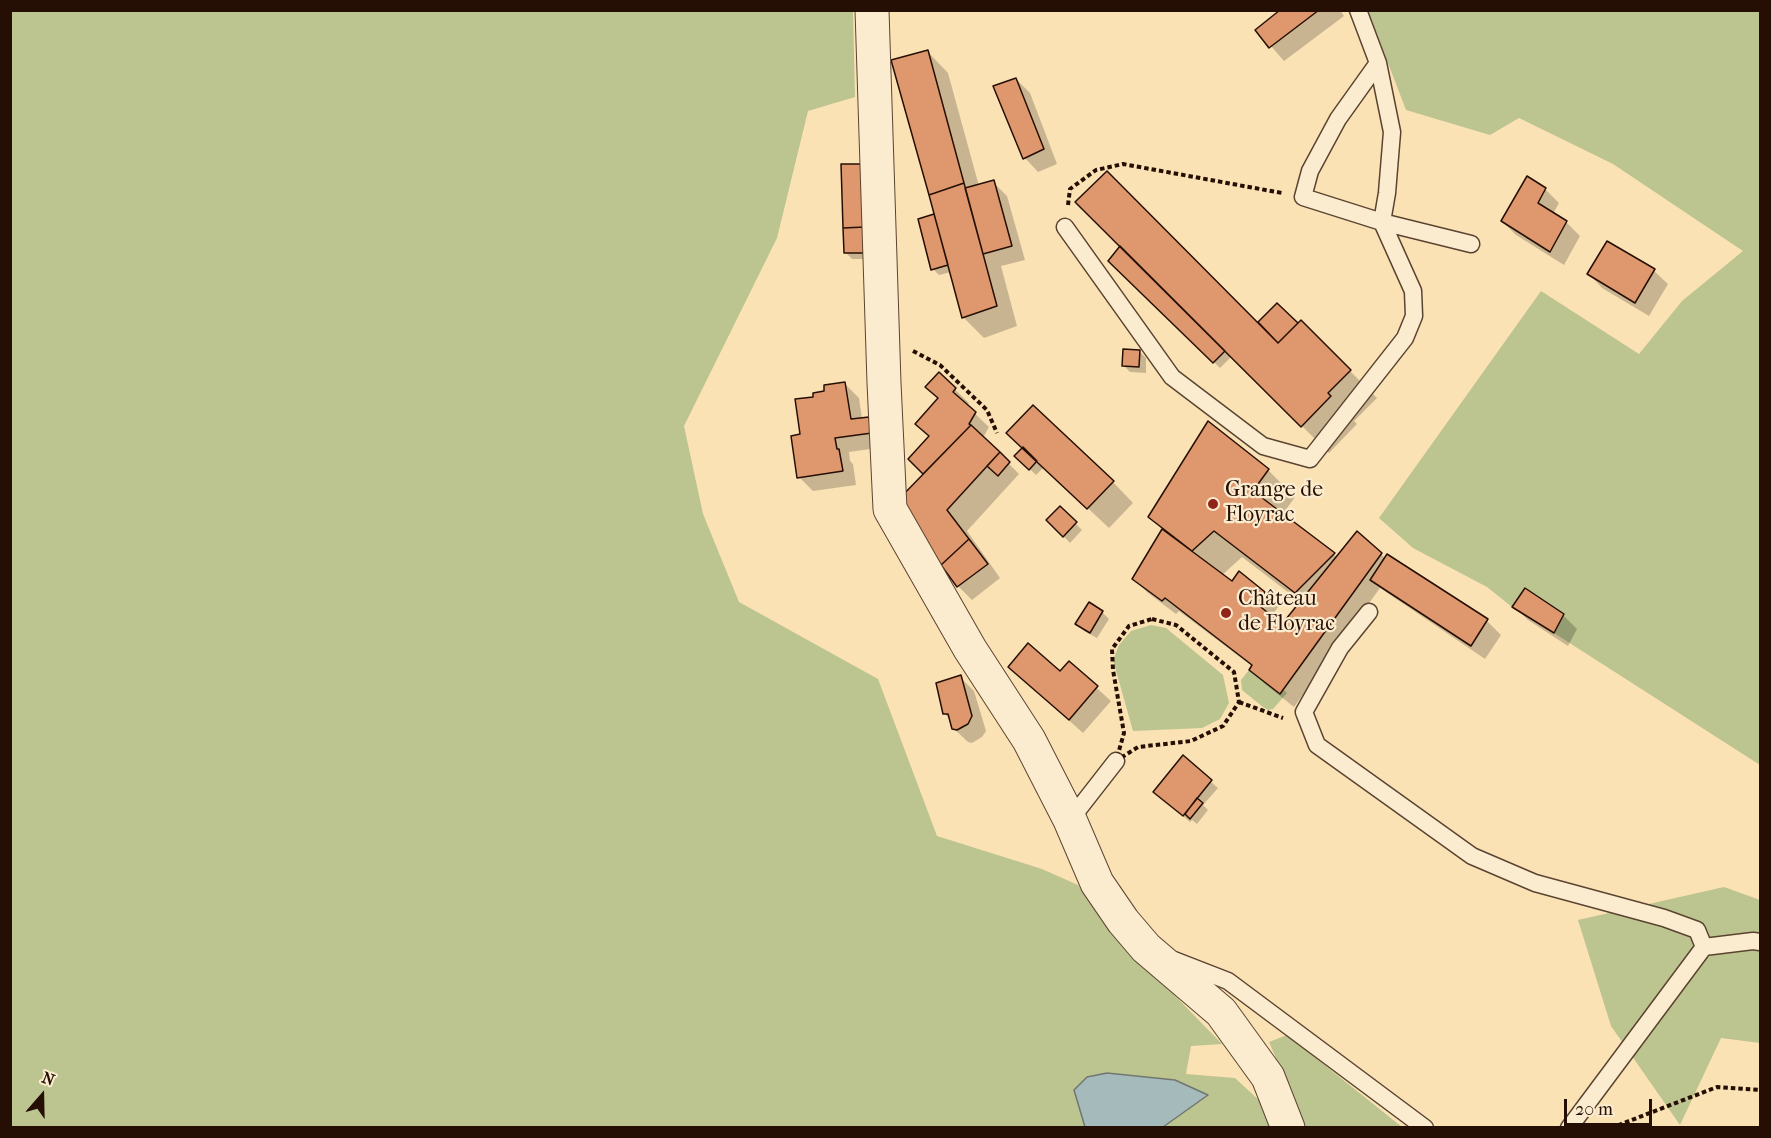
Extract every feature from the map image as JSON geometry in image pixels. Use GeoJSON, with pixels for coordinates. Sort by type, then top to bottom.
{"type":"FeatureCollection","features":[{"type":"Feature","properties":{"kind":"street"},"geometry":{"type":"LineString","coordinates":[[872,10],[890,509],[970,649],[1029,740],[1070,820],[1097,883],[1123,921],[1146,948],[1221,1012],[1268,1077],[1288,1128]]}},
{"type":"Feature","properties":{"kind":"lane"},"geometry":{"type":"LineString","coordinates":[[1065,227],[1172,377],[1263,446],[1310,459],[1405,338],[1414,316],[1413,291],[1382,222],[1392,132],[1378,63],[1358,10]]}},
{"type":"Feature","properties":{"kind":"lane"},"geometry":{"type":"LineString","coordinates":[[1378,63],[1338,119],[1310,171],[1303,197],[1382,222],[1471,244]]}},
{"type":"Feature","properties":{"kind":"lane"},"geometry":{"type":"LineString","coordinates":[[1369,612],[1340,648],[1304,712],[1317,745],[1472,856],[1535,883],[1664,918],[1697,930],[1704,948]]}},
{"type":"Feature","properties":{"kind":"lane"},"geometry":{"type":"LineString","coordinates":[[1070,820],[1116,761]]}},
{"type":"Feature","properties":{"kind":"lane"},"geometry":{"type":"LineString","coordinates":[[1569,1128],[1704,948],[1753,941],[1761,942]]}},
{"type":"Feature","properties":{"kind":"lane"},"geometry":{"type":"LineString","coordinates":[[1146,948],[1228,981],[1425,1128]]}},
{"type":"Feature","properties":{"kind":"path"},"geometry":{"type":"LineString","coordinates":[[1065,227],[1070,189],[1096,170],[1123,164],[1303,197]]}},
{"type":"Feature","properties":{"kind":"path"},"geometry":{"type":"LineString","coordinates":[[883,335],[940,364],[987,410],[997,433]]}},
{"type":"Feature","properties":{"kind":"path"},"geometry":{"type":"LineString","coordinates":[[1152,619],[1176,625],[1234,672],[1239,702],[1223,726],[1191,741],[1138,747],[1116,761],[1124,733],[1113,670],[1112,649],[1130,626],[1152,619]]}},
{"type":"Feature","properties":{"kind":"path"},"geometry":{"type":"LineString","coordinates":[[1239,702],[1310,729]]}},
{"type":"Feature","properties":{"kind":"path"},"geometry":{"type":"LineString","coordinates":[[1611,1128],[1717,1087],[1761,1090]]}},
{"type":"Feature","properties":{"kind":"green space"},"geometry":{"type":"Polygon","coordinates":[[[10,11],[853,11],[855,97],[808,111],[777,238],[684,426],[703,514],[739,602],[878,679],[937,836],[1042,869],[1078,885],[1110,929],[1222,1044],[1191,1046],[1186,1074],[1235,1078],[1262,1103],[1271,1127],[11,1127],[10,11]]]}},
{"type":"Feature","properties":{"kind":"green space"},"geometry":{"type":"Polygon","coordinates":[[[1368,11],[1760,11],[1760,765],[1554,633],[1564,614],[1525,588],[1512,607],[1487,587],[1413,548],[1379,518],[1541,291],[1639,354],[1682,301],[1743,251],[1613,164],[1519,118],[1490,135],[1406,110],[1368,11]]]}},
{"type":"Feature","properties":{"kind":"green space"},"geometry":{"type":"Polygon","coordinates":[[[1151,625],[1166,628],[1223,675],[1229,703],[1220,719],[1202,728],[1133,731],[1113,660],[1119,645],[1131,631],[1151,625]]]}},
{"type":"Feature","properties":{"kind":"green space"},"geometry":{"type":"Polygon","coordinates":[[[1249,670],[1279,694],[1283,689],[1287,693],[1273,709],[1268,710],[1263,707],[1242,690],[1241,680],[1249,670]]]}},
{"type":"Feature","properties":{"kind":"green space"},"geometry":{"type":"Polygon","coordinates":[[[1724,887],[1760,900],[1760,1043],[1721,1038],[1680,1125],[1611,1026],[1578,920],[1724,887]]]}},
{"type":"Feature","properties":{"kind":"green space"},"geometry":{"type":"Polygon","coordinates":[[[1287,1035],[1402,1127],[1306,1127],[1269,1042],[1287,1035]]]}},
{"type":"Feature","properties":{"kind":"shaded area"},"geometry":{"type":"Polygon","coordinates":[[[1107,1073],[1175,1080],[1208,1095],[1163,1127],[1085,1127],[1074,1090],[1087,1077],[1107,1073]]]}},
{"type":"Feature","properties":{"kind":"building"},"geometry":{"type":"Polygon","coordinates":[[[1280,10],[1319,10],[1269,48],[1255,30],[1280,10]]]}},
{"type":"Feature","properties":{"kind":"building"},"geometry":{"type":"Polygon","coordinates":[[[928,50],[964,183],[929,195],[891,60],[928,50]]]}},
{"type":"Feature","properties":{"kind":"building"},"geometry":{"type":"Polygon","coordinates":[[[1016,78],[1044,149],[1023,159],[993,86],[1016,78]]]}},
{"type":"Feature","properties":{"kind":"building"},"geometry":{"type":"Polygon","coordinates":[[[841,164],[863,164],[865,227],[843,228],[841,164]]]}},
{"type":"Feature","properties":{"kind":"building"},"geometry":{"type":"Polygon","coordinates":[[[1107,171],[1278,343],[1301,320],[1351,370],[1328,393],[1331,396],[1301,427],[1075,202],[1107,171]]]}},
{"type":"Feature","properties":{"kind":"building"},"geometry":{"type":"Polygon","coordinates":[[[1527,176],[1546,188],[1538,203],[1567,221],[1550,252],[1501,221],[1527,176]]]}},
{"type":"Feature","properties":{"kind":"building"},"geometry":{"type":"Polygon","coordinates":[[[994,180],[1012,246],[983,254],[965,188],[994,180]]]}},
{"type":"Feature","properties":{"kind":"building"},"geometry":{"type":"Polygon","coordinates":[[[964,183],[997,306],[962,318],[929,195],[964,183]]]}},
{"type":"Feature","properties":{"kind":"building"},"geometry":{"type":"Polygon","coordinates":[[[934,214],[948,265],[931,270],[918,219],[934,214]]]}},
{"type":"Feature","properties":{"kind":"building"},"geometry":{"type":"Polygon","coordinates":[[[865,227],[866,253],[844,253],[843,228],[865,227]]]}},
{"type":"Feature","properties":{"kind":"building"},"geometry":{"type":"Polygon","coordinates":[[[1607,241],[1655,269],[1635,303],[1587,274],[1607,241]]]}},
{"type":"Feature","properties":{"kind":"building"},"geometry":{"type":"Polygon","coordinates":[[[1120,246],[1225,351],[1213,363],[1108,261],[1120,246]]]}},
{"type":"Feature","properties":{"kind":"building"},"geometry":{"type":"Polygon","coordinates":[[[1277,303],[1298,323],[1278,343],[1258,322],[1277,303]]]}},
{"type":"Feature","properties":{"kind":"building"},"geometry":{"type":"Polygon","coordinates":[[[1123,349],[1140,350],[1139,367],[1122,366],[1123,349]]]}},
{"type":"Feature","properties":{"kind":"building"},"geometry":{"type":"Polygon","coordinates":[[[939,372],[956,388],[953,392],[976,412],[969,424],[971,425],[923,474],[908,459],[929,436],[915,424],[938,398],[925,387],[939,372]]]}},
{"type":"Feature","properties":{"kind":"building"},"geometry":{"type":"Polygon","coordinates":[[[845,382],[851,419],[869,417],[872,433],[835,438],[843,471],[797,478],[791,436],[800,434],[795,399],[813,397],[813,393],[824,391],[824,385],[845,382]]]}},
{"type":"Feature","properties":{"kind":"building"},"geometry":{"type":"Polygon","coordinates":[[[1033,405],[1114,481],[1087,509],[1006,433],[1033,405]]]}},
{"type":"Feature","properties":{"kind":"building","name":"Grange de Floyrac"},"geometry":{"type":"Polygon","coordinates":[[[1208,421],[1269,469],[1253,491],[1335,553],[1295,593],[1214,531],[1192,551],[1148,517],[1208,421]]]}},
{"type":"Feature","properties":{"kind":"building"},"geometry":{"type":"Polygon","coordinates":[[[971,425],[1000,452],[947,510],[969,539],[941,565],[897,501],[971,425]]]}},
{"type":"Feature","properties":{"kind":"building"},"geometry":{"type":"Polygon","coordinates":[[[1023,447],[1037,461],[1029,470],[1014,456],[1023,447]]]}},
{"type":"Feature","properties":{"kind":"building"},"geometry":{"type":"Polygon","coordinates":[[[1000,452],[1010,462],[998,476],[987,466],[1000,452]]]}},
{"type":"Feature","properties":{"kind":"building"},"geometry":{"type":"Polygon","coordinates":[[[1060,506],[1077,522],[1063,537],[1046,520],[1060,506]]]}},
{"type":"Feature","properties":{"kind":"building","name":"Château de Floyrac"},"geometry":{"type":"Polygon","coordinates":[[[1162,529],[1232,581],[1239,571],[1265,592],[1257,604],[1282,624],[1357,531],[1382,553],[1280,694],[1249,670],[1252,665],[1165,598],[1162,601],[1132,579],[1162,529]]]}},
{"type":"Feature","properties":{"kind":"building"},"geometry":{"type":"Polygon","coordinates":[[[969,539],[988,564],[957,587],[941,565],[969,539]]]}},
{"type":"Feature","properties":{"kind":"building"},"geometry":{"type":"Polygon","coordinates":[[[1387,554],[1488,619],[1471,646],[1370,580],[1387,554]]]}},
{"type":"Feature","properties":{"kind":"building"},"geometry":{"type":"Polygon","coordinates":[[[1525,588],[1564,614],[1554,633],[1512,607],[1525,588]]]}},
{"type":"Feature","properties":{"kind":"building"},"geometry":{"type":"Polygon","coordinates":[[[1089,602],[1103,611],[1090,633],[1075,624],[1089,602]]]}},
{"type":"Feature","properties":{"kind":"building"},"geometry":{"type":"Polygon","coordinates":[[[1028,643],[1060,671],[1069,661],[1098,686],[1069,720],[1008,667],[1028,643]]]}},
{"type":"Feature","properties":{"kind":"building"},"geometry":{"type":"Polygon","coordinates":[[[961,675],[972,716],[968,724],[957,730],[952,729],[948,714],[943,714],[936,683],[961,675]]]}},
{"type":"Feature","properties":{"kind":"building"},"geometry":{"type":"Polygon","coordinates":[[[1183,755],[1212,780],[1183,816],[1153,792],[1183,755]]]}},
{"type":"Feature","properties":{"kind":"building"},"geometry":{"type":"Polygon","coordinates":[[[1197,798],[1203,803],[1190,819],[1185,814],[1197,798]]]}},
{"type":"Feature","properties":{"kind":"place","name":"Grange de Floyrac"},"geometry":{"type":"Point","coordinates":[1213,504]}},
{"type":"Feature","properties":{"kind":"place","name":"Château de Floyrac"},"geometry":{"type":"Point","coordinates":[1226,613]}}]}
